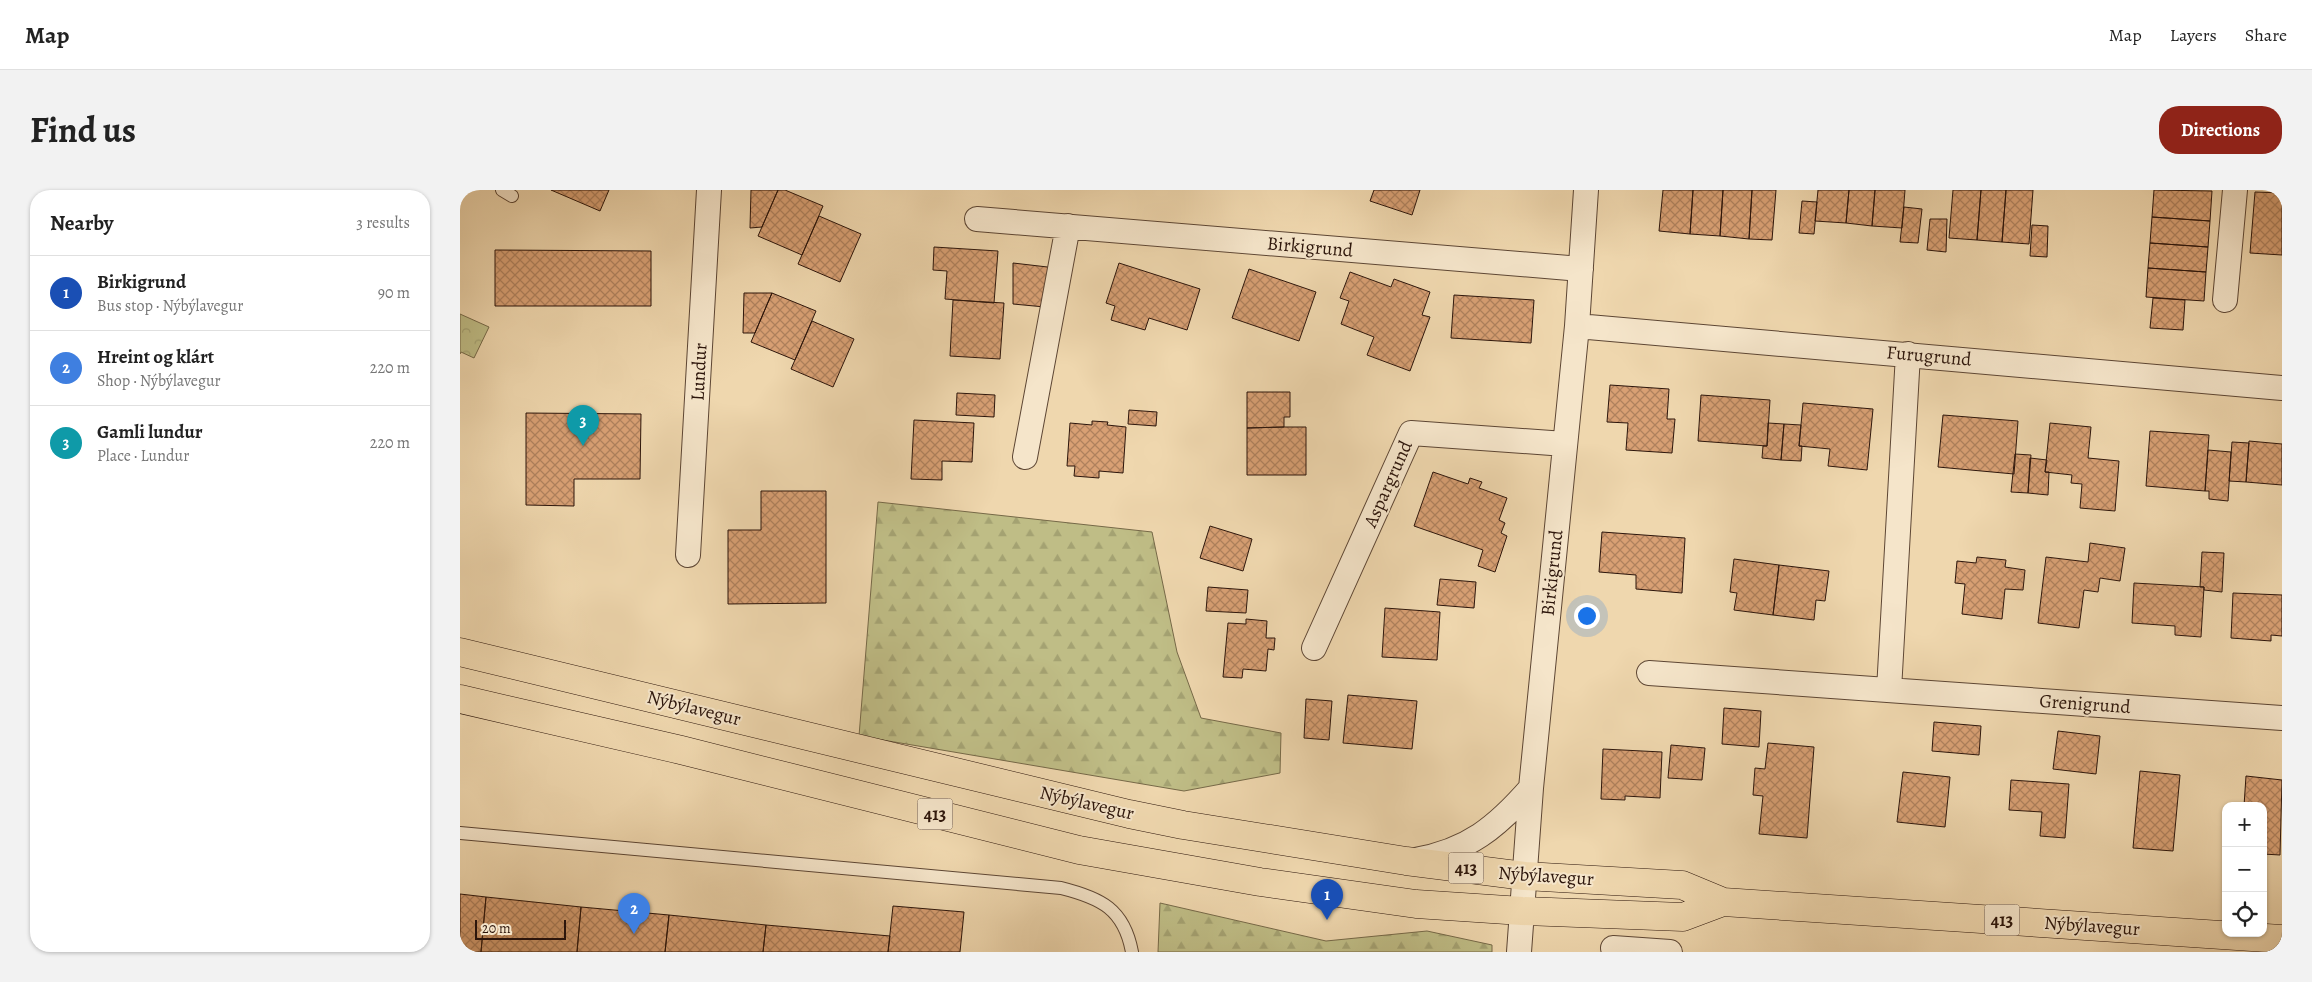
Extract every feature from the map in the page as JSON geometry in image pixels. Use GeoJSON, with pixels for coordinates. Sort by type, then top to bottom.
{"type":"FeatureCollection","features":[{"type":"Feature","properties":{"kind":"main road","name":"Nýbýlavegur"},"geometry":{"type":"LineString","coordinates":[[460,652],[1183,826],[1406,861],[1525,876],[1682,885],[1723,902],[2282,939]]}},
{"type":"Feature","properties":{"kind":"main road","name":"Nýbýlavegur"},"geometry":{"type":"LineString","coordinates":[[460,699],[681,750],[1079,850],[1260,882],[1398,901],[1522,911],[1683,917],[1723,902]]}},
{"type":"Feature","properties":{"kind":"street","name":"Lundur"},"geometry":{"type":"LineString","coordinates":[[688,555],[709,190]]}},
{"type":"Feature","properties":{"kind":"street","name":"Birkigrund"},"geometry":{"type":"LineString","coordinates":[[1519,952],[1532,788],[1577,326],[1586,190]]}},
{"type":"Feature","properties":{"kind":"street"},"geometry":{"type":"LineString","coordinates":[[2225,300],[2235,190]]}},
{"type":"Feature","properties":{"kind":"street","name":"Birkigrund"},"geometry":{"type":"LineString","coordinates":[[977,219],[1581,269]]}},
{"type":"Feature","properties":{"kind":"street"},"geometry":{"type":"LineString","coordinates":[[1025,457],[1068,226]]}},
{"type":"Feature","properties":{"kind":"street","name":"Furugrund"},"geometry":{"type":"LineString","coordinates":[[1577,326],[2282,388]]}},
{"type":"Feature","properties":{"kind":"street"},"geometry":{"type":"LineString","coordinates":[[1889,690],[1908,354]]}},
{"type":"Feature","properties":{"kind":"street","name":"Aspargrund"},"geometry":{"type":"LineString","coordinates":[[1314,648],[1411,433],[1565,444]]}},
{"type":"Feature","properties":{"kind":"street","name":"Grenigrund"},"geometry":{"type":"LineString","coordinates":[[1649,673],[2282,718]]}},
{"type":"Feature","properties":{"kind":"street"},"geometry":{"type":"LineString","coordinates":[[1406,861],[1451,850],[1474,841],[1492,828],[1532,788]]}},
{"type":"Feature","properties":{"kind":"street"},"geometry":{"type":"LineString","coordinates":[[1614,948],[1670,952]]}},
{"type":"Feature","properties":{"kind":"lane"},"geometry":{"type":"LineString","coordinates":[[460,833],[1061,888],[1086,894],[1101,901],[1113,911],[1123,924],[1132,952]]}},
{"type":"Feature","properties":{"kind":"green space"},"geometry":{"type":"Polygon","coordinates":[[[460,314],[489,327],[474,358],[461,352],[460,354],[460,314]]]}},
{"type":"Feature","properties":{"kind":"green space"},"geometry":{"type":"Polygon","coordinates":[[[878,502],[1152,532],[1177,652],[1201,718],[1281,733],[1280,773],[1184,791],[859,736],[878,502]]]}},
{"type":"Feature","properties":{"kind":"green space"},"geometry":{"type":"Polygon","coordinates":[[[1160,903],[1326,941],[1427,931],[1492,945],[1492,952],[1158,952],[1160,903]]]}},
{"type":"Feature","properties":{"kind":"building"},"geometry":{"type":"Polygon","coordinates":[[[551,190],[609,190],[600,211],[551,190]]]}},
{"type":"Feature","properties":{"kind":"building"},"geometry":{"type":"Polygon","coordinates":[[[751,190],[778,190],[762,227],[750,228],[751,190]]]}},
{"type":"Feature","properties":{"kind":"building"},"geometry":{"type":"Polygon","coordinates":[[[778,190],[785,190],[823,206],[802,255],[758,236],[778,190]]]}},
{"type":"Feature","properties":{"kind":"building"},"geometry":{"type":"Polygon","coordinates":[[[1374,190],[1420,190],[1412,215],[1370,201],[1374,190]]]}},
{"type":"Feature","properties":{"kind":"building"},"geometry":{"type":"Polygon","coordinates":[[[1663,190],[1693,190],[1690,234],[1659,231],[1663,190]]]}},
{"type":"Feature","properties":{"kind":"building"},"geometry":{"type":"Polygon","coordinates":[[[1693,190],[1723,190],[1720,236],[1690,234],[1693,190]]]}},
{"type":"Feature","properties":{"kind":"building"},"geometry":{"type":"Polygon","coordinates":[[[1723,190],[1752,190],[1749,239],[1720,236],[1723,190]]]}},
{"type":"Feature","properties":{"kind":"building"},"geometry":{"type":"Polygon","coordinates":[[[1752,190],[1776,190],[1772,240],[1749,239],[1752,190]]]}},
{"type":"Feature","properties":{"kind":"building"},"geometry":{"type":"Polygon","coordinates":[[[1818,190],[1849,190],[1846,223],[1815,221],[1818,190]]]}},
{"type":"Feature","properties":{"kind":"building"},"geometry":{"type":"Polygon","coordinates":[[[1849,190],[1875,190],[1872,226],[1846,223],[1849,190]]]}},
{"type":"Feature","properties":{"kind":"building"},"geometry":{"type":"Polygon","coordinates":[[[1875,190],[1905,190],[1902,228],[1872,226],[1875,190]]]}},
{"type":"Feature","properties":{"kind":"building"},"geometry":{"type":"Polygon","coordinates":[[[1953,190],[1981,190],[1977,240],[1949,238],[1953,190]]]}},
{"type":"Feature","properties":{"kind":"building"},"geometry":{"type":"Polygon","coordinates":[[[1981,190],[2006,190],[2002,242],[1977,240],[1981,190]]]}},
{"type":"Feature","properties":{"kind":"building"},"geometry":{"type":"Polygon","coordinates":[[[2006,190],[2033,190],[2029,244],[2002,242],[2006,190]]]}},
{"type":"Feature","properties":{"kind":"building"},"geometry":{"type":"Polygon","coordinates":[[[2154,190],[2212,191],[2210,221],[2152,217],[2154,190]]]}},
{"type":"Feature","properties":{"kind":"building"},"geometry":{"type":"Polygon","coordinates":[[[2255,192],[2282,193],[2282,255],[2250,253],[2255,192]]]}},
{"type":"Feature","properties":{"kind":"building"},"geometry":{"type":"Polygon","coordinates":[[[1802,201],[1817,202],[1814,234],[1799,233],[1802,201]]]}},
{"type":"Feature","properties":{"kind":"building"},"geometry":{"type":"Polygon","coordinates":[[[1904,207],[1922,209],[1918,243],[1900,242],[1904,207]]]}},
{"type":"Feature","properties":{"kind":"building"},"geometry":{"type":"Polygon","coordinates":[[[819,216],[861,234],[840,282],[798,264],[819,216]]]}},
{"type":"Feature","properties":{"kind":"building"},"geometry":{"type":"Polygon","coordinates":[[[2152,217],[2210,221],[2208,247],[2150,243],[2152,217]]]}},
{"type":"Feature","properties":{"kind":"building"},"geometry":{"type":"Polygon","coordinates":[[[1930,219],[1947,219],[1946,252],[1927,250],[1930,219]]]}},
{"type":"Feature","properties":{"kind":"building"},"geometry":{"type":"Polygon","coordinates":[[[2032,225],[2048,226],[2047,257],[2030,256],[2032,225]]]}},
{"type":"Feature","properties":{"kind":"building"},"geometry":{"type":"Polygon","coordinates":[[[2150,243],[2208,247],[2206,272],[2148,268],[2150,243]]]}},
{"type":"Feature","properties":{"kind":"building"},"geometry":{"type":"Polygon","coordinates":[[[934,247],[998,251],[994,303],[945,299],[947,271],[933,270],[934,247]]]}},
{"type":"Feature","properties":{"kind":"building"},"geometry":{"type":"Polygon","coordinates":[[[495,250],[651,251],[651,306],[495,306],[495,250]]]}},
{"type":"Feature","properties":{"kind":"building"},"geometry":{"type":"Polygon","coordinates":[[[1013,263],[1056,268],[1045,307],[1013,304],[1013,263]]]}},
{"type":"Feature","properties":{"kind":"building"},"geometry":{"type":"Polygon","coordinates":[[[1119,263],[1200,289],[1187,330],[1149,318],[1145,330],[1111,320],[1115,306],[1106,303],[1119,263]]]}},
{"type":"Feature","properties":{"kind":"building"},"geometry":{"type":"Polygon","coordinates":[[[2148,268],[2206,272],[2204,301],[2146,297],[2148,268]]]}},
{"type":"Feature","properties":{"kind":"building"},"geometry":{"type":"Polygon","coordinates":[[[1249,269],[1316,292],[1299,341],[1232,318],[1249,269]]]}},
{"type":"Feature","properties":{"kind":"building"},"geometry":{"type":"Polygon","coordinates":[[[1350,272],[1391,287],[1394,279],[1430,292],[1422,315],[1430,317],[1410,371],[1367,355],[1374,337],[1341,324],[1349,301],[1340,298],[1350,272]]]}},
{"type":"Feature","properties":{"kind":"building"},"geometry":{"type":"Polygon","coordinates":[[[744,293],[772,293],[755,333],[743,333],[744,293]]]}},
{"type":"Feature","properties":{"kind":"building"},"geometry":{"type":"Polygon","coordinates":[[[772,293],[816,311],[795,360],[751,342],[772,293]]]}},
{"type":"Feature","properties":{"kind":"building"},"geometry":{"type":"Polygon","coordinates":[[[1454,295],[1534,300],[1531,343],[1451,338],[1454,295]]]}},
{"type":"Feature","properties":{"kind":"building"},"geometry":{"type":"Polygon","coordinates":[[[2153,298],[2185,300],[2183,330],[2150,328],[2153,298]]]}},
{"type":"Feature","properties":{"kind":"building"},"geometry":{"type":"Polygon","coordinates":[[[953,300],[1004,303],[1000,359],[950,356],[953,300]]]}},
{"type":"Feature","properties":{"kind":"building"},"geometry":{"type":"Polygon","coordinates":[[[812,321],[854,339],[833,387],[791,369],[812,321]]]}},
{"type":"Feature","properties":{"kind":"building"},"geometry":{"type":"Polygon","coordinates":[[[1610,385],[1669,389],[1667,419],[1675,419],[1672,453],[1626,450],[1628,423],[1607,422],[1610,385]]]}},
{"type":"Feature","properties":{"kind":"building"},"geometry":{"type":"Polygon","coordinates":[[[1247,392],[1290,392],[1290,417],[1284,417],[1284,427],[1247,428],[1247,392]]]}},
{"type":"Feature","properties":{"kind":"building"},"geometry":{"type":"Polygon","coordinates":[[[957,393],[995,395],[994,417],[956,415],[957,393]]]}},
{"type":"Feature","properties":{"kind":"building"},"geometry":{"type":"Polygon","coordinates":[[[1701,395],[1770,400],[1767,446],[1698,441],[1701,395]]]}},
{"type":"Feature","properties":{"kind":"building"},"geometry":{"type":"Polygon","coordinates":[[[1803,403],[1873,409],[1867,470],[1828,466],[1830,449],[1799,446],[1803,403]]]}},
{"type":"Feature","properties":{"kind":"building"},"geometry":{"type":"Polygon","coordinates":[[[1129,410],[1157,412],[1156,426],[1128,424],[1129,410]]]}},
{"type":"Feature","properties":{"kind":"building"},"geometry":{"type":"Polygon","coordinates":[[[526,413],[641,414],[640,479],[574,479],[574,506],[526,505],[526,413]]]}},
{"type":"Feature","properties":{"kind":"building"},"geometry":{"type":"Polygon","coordinates":[[[1943,415],[2018,421],[2014,474],[1938,467],[1943,415]]]}},
{"type":"Feature","properties":{"kind":"building"},"geometry":{"type":"Polygon","coordinates":[[[914,420],[974,423],[972,462],[942,461],[942,480],[911,479],[914,420]]]}},
{"type":"Feature","properties":{"kind":"building"},"geometry":{"type":"Polygon","coordinates":[[[1092,421],[1108,422],[1107,425],[1126,427],[1123,473],[1099,471],[1099,478],[1074,476],[1075,466],[1067,466],[1070,423],[1092,425],[1092,421]]]}},
{"type":"Feature","properties":{"kind":"building"},"geometry":{"type":"Polygon","coordinates":[[[1768,423],[1784,424],[1781,460],[1762,458],[1763,446],[1767,446],[1768,423]]]}},
{"type":"Feature","properties":{"kind":"building"},"geometry":{"type":"Polygon","coordinates":[[[2050,423],[2091,427],[2088,458],[2119,461],[2115,511],[2080,508],[2082,484],[2071,483],[2072,475],[2045,472],[2050,423]]]}},
{"type":"Feature","properties":{"kind":"building"},"geometry":{"type":"Polygon","coordinates":[[[1784,424],[1801,425],[1799,446],[1802,446],[1801,461],[1781,460],[1784,424]]]}},
{"type":"Feature","properties":{"kind":"building"},"geometry":{"type":"Polygon","coordinates":[[[1306,427],[1306,475],[1247,475],[1247,428],[1306,427]]]}},
{"type":"Feature","properties":{"kind":"building"},"geometry":{"type":"Polygon","coordinates":[[[2150,431],[2209,435],[2205,491],[2146,486],[2150,431]]]}},
{"type":"Feature","properties":{"kind":"building"},"geometry":{"type":"Polygon","coordinates":[[[2249,441],[2282,444],[2282,485],[2246,482],[2249,441]]]}},
{"type":"Feature","properties":{"kind":"building"},"geometry":{"type":"Polygon","coordinates":[[[2232,442],[2249,443],[2246,482],[2229,481],[2232,442]]]}},
{"type":"Feature","properties":{"kind":"building"},"geometry":{"type":"Polygon","coordinates":[[[2208,450],[2231,452],[2228,501],[2209,499],[2209,491],[2205,491],[2208,450]]]}},
{"type":"Feature","properties":{"kind":"building"},"geometry":{"type":"Polygon","coordinates":[[[2015,454],[2031,455],[2028,493],[2011,492],[2015,454]]]}},
{"type":"Feature","properties":{"kind":"building"},"geometry":{"type":"Polygon","coordinates":[[[2030,458],[2047,460],[2045,472],[2049,472],[2048,495],[2028,493],[2030,458]]]}},
{"type":"Feature","properties":{"kind":"building"},"geometry":{"type":"Polygon","coordinates":[[[1433,472],[1468,484],[1470,478],[1482,482],[1479,488],[1507,498],[1499,520],[1505,523],[1501,533],[1507,536],[1495,572],[1478,566],[1483,550],[1414,526],[1433,472]]]}},
{"type":"Feature","properties":{"kind":"building"},"geometry":{"type":"Polygon","coordinates":[[[761,491],[826,491],[826,603],[728,604],[728,530],[761,530],[761,491]]]}},
{"type":"Feature","properties":{"kind":"building"},"geometry":{"type":"Polygon","coordinates":[[[1210,526],[1252,539],[1243,571],[1200,558],[1210,526]]]}},
{"type":"Feature","properties":{"kind":"building"},"geometry":{"type":"Polygon","coordinates":[[[1602,532],[1685,538],[1682,593],[1636,589],[1636,575],[1599,572],[1602,532]]]}},
{"type":"Feature","properties":{"kind":"building"},"geometry":{"type":"Polygon","coordinates":[[[2090,543],[2125,548],[2120,581],[2100,578],[2098,592],[2084,590],[2079,628],[2038,623],[2046,557],[2088,562],[2090,543]]]}},
{"type":"Feature","properties":{"kind":"building"},"geometry":{"type":"Polygon","coordinates":[[[2202,552],[2224,553],[2222,592],[2204,590],[2204,587],[2200,587],[2202,552]]]}},
{"type":"Feature","properties":{"kind":"building"},"geometry":{"type":"Polygon","coordinates":[[[1977,557],[2006,560],[2005,567],[2025,570],[2023,590],[2005,589],[2002,619],[1962,614],[1965,584],[1955,583],[1957,561],[1976,563],[1977,557]]]}},
{"type":"Feature","properties":{"kind":"building"},"geometry":{"type":"Polygon","coordinates":[[[1734,559],[1779,565],[1773,615],[1734,610],[1737,593],[1730,592],[1734,559]]]}},
{"type":"Feature","properties":{"kind":"building"},"geometry":{"type":"Polygon","coordinates":[[[1779,565],[1829,571],[1825,601],[1816,600],[1814,620],[1773,615],[1779,565]]]}},
{"type":"Feature","properties":{"kind":"building"},"geometry":{"type":"Polygon","coordinates":[[[1440,579],[1476,582],[1474,608],[1437,605],[1440,579]]]}},
{"type":"Feature","properties":{"kind":"building"},"geometry":{"type":"Polygon","coordinates":[[[2134,583],[2204,587],[2201,637],[2175,635],[2175,626],[2132,623],[2134,583]]]}},
{"type":"Feature","properties":{"kind":"building"},"geometry":{"type":"Polygon","coordinates":[[[1208,587],[1248,590],[1246,613],[1206,611],[1208,587]]]}},
{"type":"Feature","properties":{"kind":"building"},"geometry":{"type":"Polygon","coordinates":[[[2233,593],[2282,595],[2282,636],[2271,635],[2271,641],[2231,638],[2233,593]]]}},
{"type":"Feature","properties":{"kind":"building"},"geometry":{"type":"Polygon","coordinates":[[[1385,608],[1440,612],[1437,660],[1382,657],[1385,608]]]}},
{"type":"Feature","properties":{"kind":"building"},"geometry":{"type":"Polygon","coordinates":[[[1246,619],[1267,621],[1266,638],[1275,638],[1274,650],[1268,649],[1266,671],[1243,669],[1242,678],[1223,677],[1228,623],[1246,624],[1246,619]]]}},
{"type":"Feature","properties":{"kind":"building"},"geometry":{"type":"Polygon","coordinates":[[[1348,695],[1417,701],[1412,749],[1343,743],[1348,695]]]}},
{"type":"Feature","properties":{"kind":"building"},"geometry":{"type":"Polygon","coordinates":[[[1306,699],[1332,701],[1329,740],[1304,738],[1306,699]]]}},
{"type":"Feature","properties":{"kind":"building"},"geometry":{"type":"Polygon","coordinates":[[[1724,708],[1761,711],[1759,747],[1722,744],[1724,708]]]}},
{"type":"Feature","properties":{"kind":"building"},"geometry":{"type":"Polygon","coordinates":[[[1934,722],[1981,726],[1979,755],[1932,751],[1934,722]]]}},
{"type":"Feature","properties":{"kind":"building"},"geometry":{"type":"Polygon","coordinates":[[[2058,731],[2100,736],[2096,774],[2053,769],[2058,731]]]}},
{"type":"Feature","properties":{"kind":"building"},"geometry":{"type":"Polygon","coordinates":[[[1768,743],[1814,747],[1807,838],[1759,834],[1763,796],[1753,795],[1755,768],[1765,769],[1768,743]]]}},
{"type":"Feature","properties":{"kind":"building"},"geometry":{"type":"Polygon","coordinates":[[[1671,745],[1705,748],[1702,780],[1668,778],[1671,745]]]}},
{"type":"Feature","properties":{"kind":"building"},"geometry":{"type":"Polygon","coordinates":[[[1603,749],[1662,752],[1660,798],[1625,796],[1625,800],[1601,799],[1603,749]]]}},
{"type":"Feature","properties":{"kind":"building"},"geometry":{"type":"Polygon","coordinates":[[[2140,771],[2180,775],[2173,851],[2133,848],[2140,771]]]}},
{"type":"Feature","properties":{"kind":"building"},"geometry":{"type":"Polygon","coordinates":[[[1903,772],[1950,777],[1945,827],[1897,822],[1903,772]]]}},
{"type":"Feature","properties":{"kind":"building"},"geometry":{"type":"Polygon","coordinates":[[[2246,776],[2282,780],[2280,855],[2267,854],[2267,802],[2244,802],[2246,776]]]}},
{"type":"Feature","properties":{"kind":"building"},"geometry":{"type":"Polygon","coordinates":[[[2011,780],[2069,784],[2065,838],[2040,836],[2042,812],[2009,810],[2011,780]]]}},
{"type":"Feature","properties":{"kind":"building"},"geometry":{"type":"Polygon","coordinates":[[[460,894],[486,897],[481,952],[460,952],[460,894]]]}},
{"type":"Feature","properties":{"kind":"building"},"geometry":{"type":"Polygon","coordinates":[[[486,897],[581,907],[577,952],[481,952],[486,897]]]}},
{"type":"Feature","properties":{"kind":"building"},"geometry":{"type":"Polygon","coordinates":[[[893,906],[964,912],[960,952],[888,952],[893,906]]]}},
{"type":"Feature","properties":{"kind":"building"},"geometry":{"type":"Polygon","coordinates":[[[581,907],[669,915],[665,952],[577,952],[581,907]]]}},
{"type":"Feature","properties":{"kind":"building"},"geometry":{"type":"Polygon","coordinates":[[[669,915],[766,925],[763,952],[665,952],[669,915]]]}},
{"type":"Feature","properties":{"kind":"building"},"geometry":{"type":"Polygon","coordinates":[[[766,925],[890,936],[888,952],[763,952],[766,925]]]}},
{"type":"Feature","properties":{"kind":"place","name":"Gamli lundur"},"geometry":{"type":"Point","coordinates":[583,446]}},
{"type":"Feature","properties":{"kind":"place","name":"Birkigrund"},"geometry":{"type":"Point","coordinates":[1327,920]}},
{"type":"Feature","properties":{"kind":"place","name":"Hreint og klárt"},"geometry":{"type":"Point","coordinates":[634,934]}}]}
